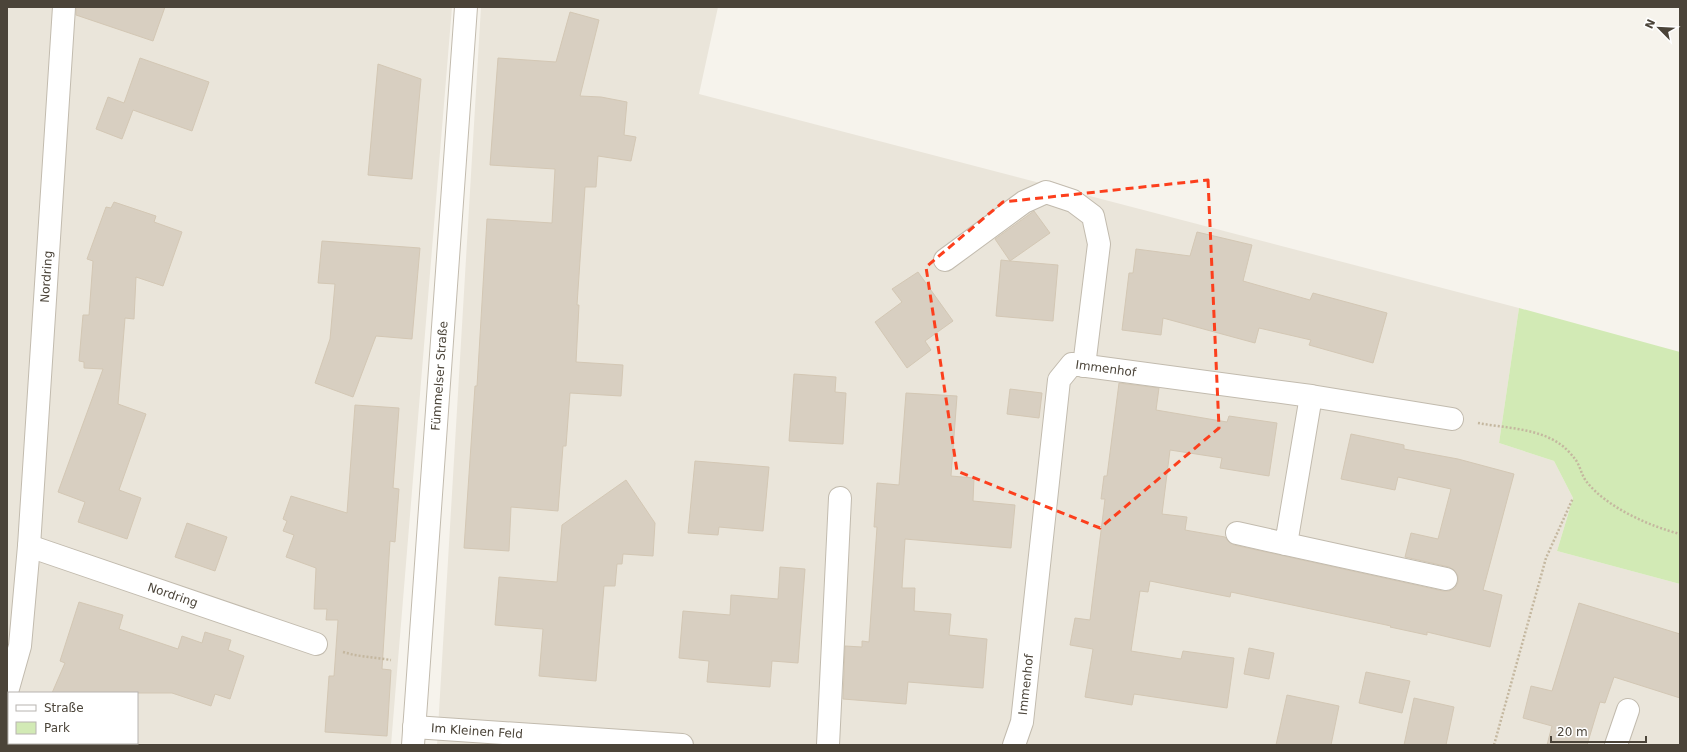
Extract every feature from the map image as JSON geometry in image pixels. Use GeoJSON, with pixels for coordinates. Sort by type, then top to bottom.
{"type":"FeatureCollection","features":[{"type":"Feature","properties":{"kind":"street","name":"Nordring"},"geometry":{"type":"LineString","coordinates":[[7,692],[20,646],[29,546],[64,7]]}},
{"type":"Feature","properties":{"kind":"street","name":"Fümmelser Straße"},"geometry":{"type":"LineString","coordinates":[[414,736],[466,7]]}},
{"type":"Feature","properties":{"kind":"street"},"geometry":{"type":"LineString","coordinates":[[945,260],[1024,202],[1046,192],[1073,201],[1093,216],[1099,244],[1084,366]]}},
{"type":"Feature","properties":{"kind":"street","name":"Immenhof"},"geometry":{"type":"LineString","coordinates":[[1014,745],[1022,722],[1059,380],[1072,364],[1311,396],[1452,419]]}},
{"type":"Feature","properties":{"kind":"street"},"geometry":{"type":"LineString","coordinates":[[1286,544],[1311,396]]}},
{"type":"Feature","properties":{"kind":"street"},"geometry":{"type":"LineString","coordinates":[[828,745],[840,498]]}},
{"type":"Feature","properties":{"kind":"street"},"geometry":{"type":"LineString","coordinates":[[1237,533],[1446,579]]}},
{"type":"Feature","properties":{"kind":"street","name":"Nordring"},"geometry":{"type":"LineString","coordinates":[[29,546],[316,644]]}},
{"type":"Feature","properties":{"kind":"street"},"geometry":{"type":"LineString","coordinates":[[1616,745],[1628,710]]}},
{"type":"Feature","properties":{"kind":"street","name":"Im Kleinen Feld"},"geometry":{"type":"LineString","coordinates":[[414,736],[682,745]]}},
{"type":"Feature","properties":{"kind":"path"},"geometry":{"type":"LineString","coordinates":[[1452,419],[1540,434],[1560,444],[1575,459],[1586,480],[1608,502],[1629,514],[1664,530],[1680,534]]}},
{"type":"Feature","properties":{"kind":"path"},"geometry":{"type":"LineString","coordinates":[[1494,745],[1546,558],[1573,498]]}},
{"type":"Feature","properties":{"kind":"path"},"geometry":{"type":"LineString","coordinates":[[316,644],[354,655],[419,664]]}},
{"type":"Feature","properties":{"kind":"highlighted area"},"geometry":{"type":"Polygon","coordinates":[[[1208,180],[1219,428],[1100,528],[957,471],[926,267],[1003,202],[1208,180]]]}},
{"type":"Feature","properties":{"kind":"shaded area"},"geometry":{"type":"Polygon","coordinates":[[[7,7],[452,7],[391,745],[7,745],[7,7]]]}},
{"type":"Feature","properties":{"kind":"shaded area"},"geometry":{"type":"Polygon","coordinates":[[[481,7],[718,7],[699,94],[1519,308],[1499,443],[1554,461],[1573,498],[1557,551],[1680,584],[1680,745],[437,745],[481,7]]]}},
{"type":"Feature","properties":{"kind":"green space"},"geometry":{"type":"Polygon","coordinates":[[[1519,308],[1680,352],[1680,584],[1557,551],[1573,498],[1554,461],[1499,443],[1519,308]]]}},
{"type":"Feature","properties":{"kind":"building"},"geometry":{"type":"Polygon","coordinates":[[[76,7],[165,7],[153,41],[76,15],[76,7]]]}},
{"type":"Feature","properties":{"kind":"building"},"geometry":{"type":"Polygon","coordinates":[[[570,12],[599,20],[580,96],[601,97],[627,102],[624,135],[636,137],[631,161],[598,156],[596,187],[585,187],[577,305],[579,305],[576,362],[623,365],[621,396],[570,393],[566,446],[563,446],[558,511],[511,507],[509,551],[464,548],[475,386],[477,386],[487,219],[552,223],[555,169],[490,165],[498,58],[556,62],[570,12]]]}},
{"type":"Feature","properties":{"kind":"building"},"geometry":{"type":"Polygon","coordinates":[[[140,58],[209,82],[192,131],[133,110],[122,139],[96,129],[108,97],[124,103],[140,58]]]}},
{"type":"Feature","properties":{"kind":"building"},"geometry":{"type":"Polygon","coordinates":[[[378,64],[421,79],[412,179],[368,175],[378,64]]]}},
{"type":"Feature","properties":{"kind":"building"},"geometry":{"type":"Polygon","coordinates":[[[114,202],[156,216],[154,222],[182,232],[163,286],[136,277],[134,319],[125,318],[118,404],[146,414],[119,490],[141,498],[127,539],[78,522],[85,502],[58,492],[103,369],[84,368],[84,362],[79,361],[83,315],[89,315],[93,261],[87,259],[106,207],[111,208],[114,202]]]}},
{"type":"Feature","properties":{"kind":"building"},"geometry":{"type":"Polygon","coordinates":[[[1034,211],[1050,233],[1010,261],[995,239],[1034,211]]]}},
{"type":"Feature","properties":{"kind":"building"},"geometry":{"type":"Polygon","coordinates":[[[1197,232],[1252,245],[1243,281],[1310,300],[1313,293],[1387,313],[1373,363],[1309,345],[1311,340],[1259,328],[1255,343],[1163,318],[1161,335],[1122,330],[1129,273],[1133,273],[1136,249],[1190,256],[1197,232]]]}},
{"type":"Feature","properties":{"kind":"building"},"geometry":{"type":"Polygon","coordinates":[[[322,241],[420,248],[412,339],[376,336],[353,397],[315,383],[330,339],[335,284],[318,283],[322,241]]]}},
{"type":"Feature","properties":{"kind":"building"},"geometry":{"type":"Polygon","coordinates":[[[1001,260],[1058,265],[1053,321],[996,316],[1001,260]]]}},
{"type":"Feature","properties":{"kind":"building"},"geometry":{"type":"Polygon","coordinates":[[[918,272],[953,321],[925,341],[931,350],[907,368],[875,322],[902,302],[892,289],[918,272]]]}},
{"type":"Feature","properties":{"kind":"building"},"geometry":{"type":"Polygon","coordinates":[[[794,374],[836,377],[835,392],[846,393],[843,444],[789,441],[794,374]]]}},
{"type":"Feature","properties":{"kind":"building"},"geometry":{"type":"Polygon","coordinates":[[[1119,383],[1159,388],[1156,410],[1227,422],[1229,416],[1277,423],[1269,476],[1220,468],[1222,458],[1170,450],[1162,514],[1187,517],[1185,530],[1225,537],[1234,545],[1443,591],[1449,591],[1455,588],[1458,582],[1458,576],[1454,570],[1449,567],[1405,557],[1411,533],[1438,539],[1451,489],[1398,477],[1395,490],[1341,479],[1351,434],[1404,445],[1404,449],[1458,459],[1514,474],[1483,590],[1502,595],[1490,647],[1427,632],[1427,635],[1231,592],[1230,597],[1150,581],[1148,592],[1140,591],[1131,651],[1181,659],[1183,651],[1234,658],[1227,708],[1134,694],[1132,705],[1085,697],[1093,649],[1070,645],[1075,618],[1090,620],[1105,499],[1101,499],[1104,476],[1107,476],[1119,383]]]}},
{"type":"Feature","properties":{"kind":"building"},"geometry":{"type":"Polygon","coordinates":[[[1010,389],[1042,393],[1039,418],[1007,414],[1010,389]]]}},
{"type":"Feature","properties":{"kind":"building"},"geometry":{"type":"Polygon","coordinates":[[[906,393],[957,396],[951,476],[974,478],[973,501],[1015,505],[1011,548],[905,539],[902,588],[915,588],[914,611],[951,614],[949,635],[987,639],[983,688],[908,682],[906,704],[843,699],[845,646],[862,647],[862,641],[869,642],[877,527],[874,527],[877,483],[899,485],[906,393]]]}},
{"type":"Feature","properties":{"kind":"building"},"geometry":{"type":"Polygon","coordinates":[[[355,405],[399,408],[393,488],[399,489],[395,542],[390,541],[382,669],[391,670],[387,736],[325,732],[329,676],[334,676],[338,620],[326,620],[327,609],[314,609],[316,568],[286,557],[294,535],[283,531],[287,521],[283,519],[291,496],[347,513],[355,405]]]}},
{"type":"Feature","properties":{"kind":"building"},"geometry":{"type":"Polygon","coordinates":[[[695,461],[769,467],[763,531],[719,527],[718,535],[688,533],[695,461]]]}},
{"type":"Feature","properties":{"kind":"building"},"geometry":{"type":"Polygon","coordinates":[[[626,480],[655,523],[653,556],[623,554],[622,564],[617,564],[615,586],[604,586],[596,681],[539,676],[543,629],[495,625],[499,577],[557,582],[562,525],[626,480]]]}},
{"type":"Feature","properties":{"kind":"building"},"geometry":{"type":"Polygon","coordinates":[[[187,523],[227,537],[215,571],[175,557],[187,523]]]}},
{"type":"Feature","properties":{"kind":"building"},"geometry":{"type":"Polygon","coordinates":[[[780,567],[805,569],[798,663],[772,661],[770,687],[707,682],[709,661],[679,658],[683,611],[730,615],[731,595],[778,599],[780,567]]]}},
{"type":"Feature","properties":{"kind":"building"},"geometry":{"type":"Polygon","coordinates":[[[79,602],[123,615],[119,629],[178,649],[182,636],[202,643],[205,632],[231,640],[228,650],[244,656],[230,699],[215,694],[211,706],[172,693],[52,692],[65,663],[60,661],[79,602]]]}},
{"type":"Feature","properties":{"kind":"building"},"geometry":{"type":"Polygon","coordinates":[[[1579,603],[1680,634],[1680,698],[1614,677],[1605,703],[1600,702],[1587,745],[1547,745],[1552,726],[1523,718],[1531,686],[1552,691],[1579,603]]]}},
{"type":"Feature","properties":{"kind":"building"},"geometry":{"type":"Polygon","coordinates":[[[1249,648],[1274,653],[1269,679],[1244,674],[1249,648]]]}},
{"type":"Feature","properties":{"kind":"building"},"geometry":{"type":"Polygon","coordinates":[[[1366,672],[1410,681],[1402,713],[1359,703],[1366,672]]]}},
{"type":"Feature","properties":{"kind":"building"},"geometry":{"type":"Polygon","coordinates":[[[1287,695],[1339,706],[1331,745],[1276,745],[1287,695]]]}},
{"type":"Feature","properties":{"kind":"building"},"geometry":{"type":"Polygon","coordinates":[[[1414,698],[1454,707],[1446,745],[1404,745],[1414,698]]]}}]}
